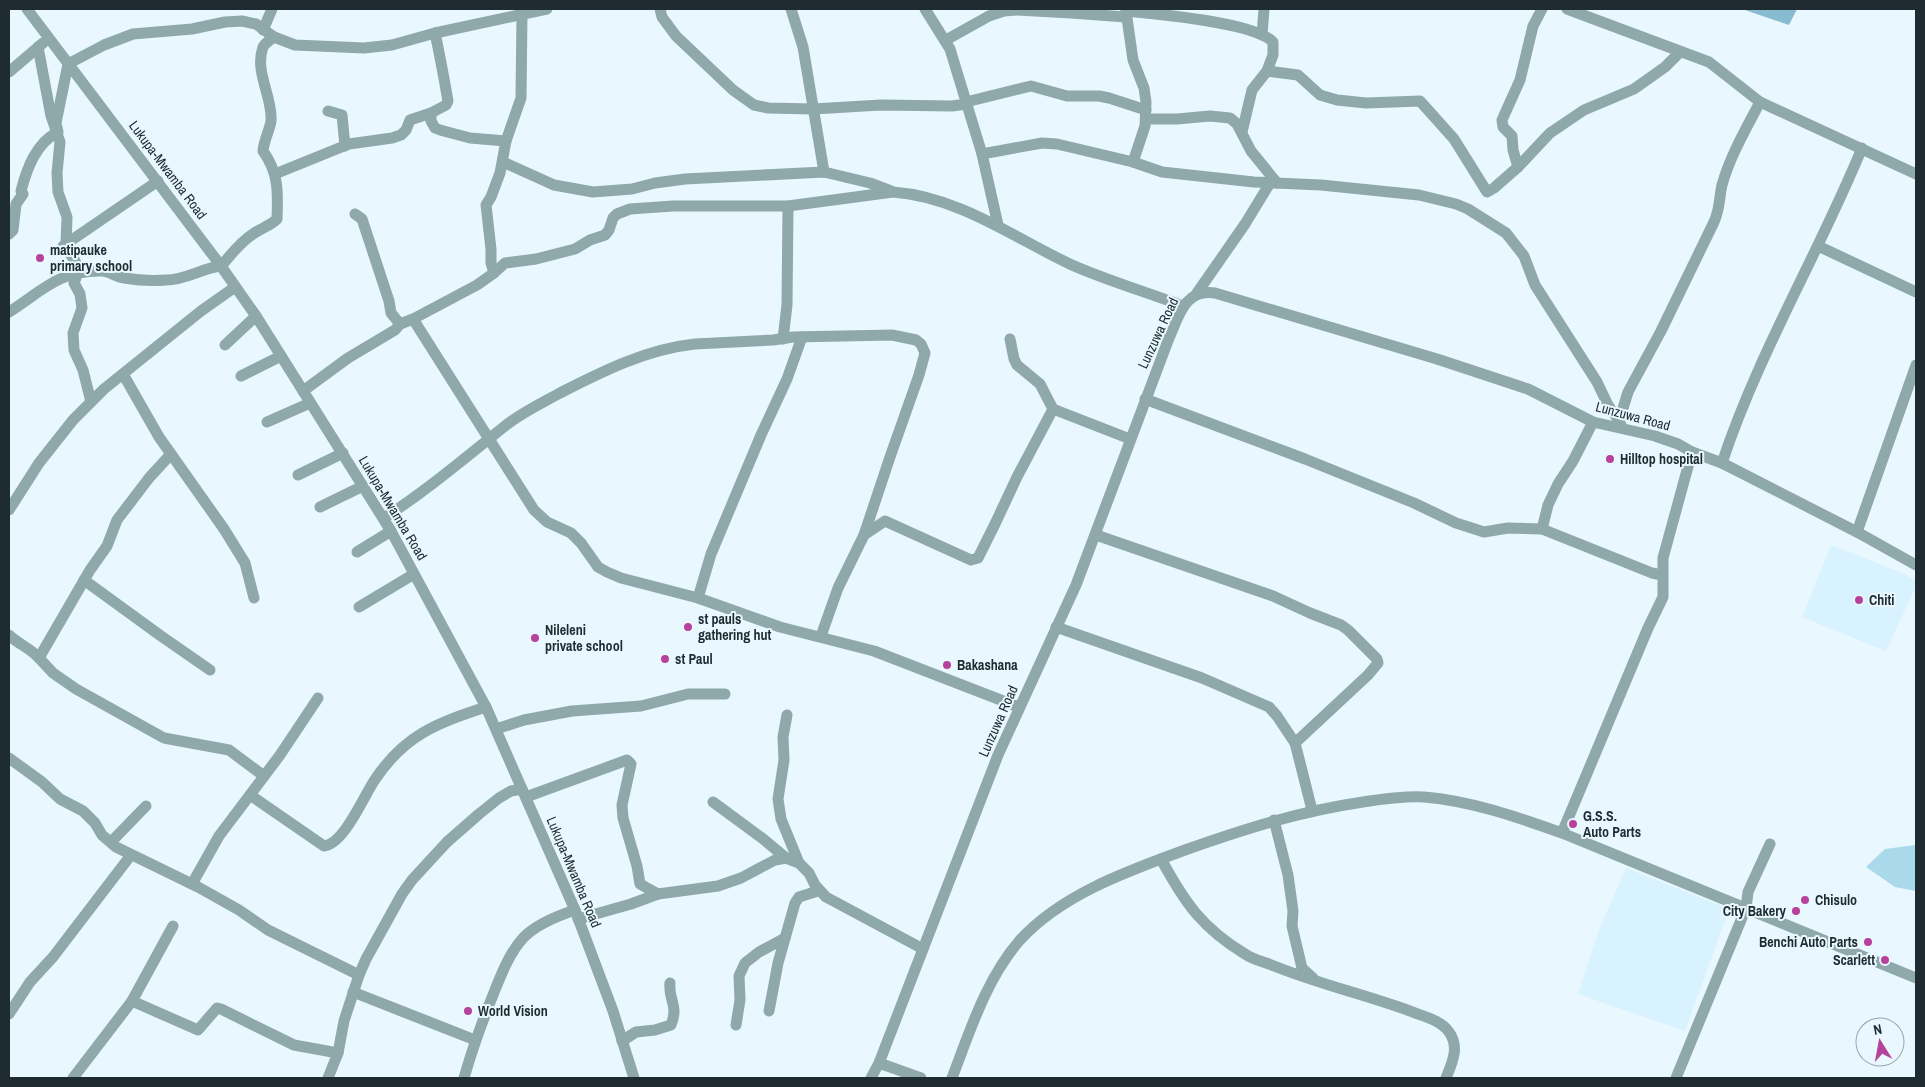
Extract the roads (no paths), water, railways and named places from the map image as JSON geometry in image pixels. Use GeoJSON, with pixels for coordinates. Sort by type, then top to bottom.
{"type":"FeatureCollection","features":[{"type":"Feature","properties":{"kind":"street","name":"Lukupa-Mwamba Road"},"geometry":{"type":"LineString","coordinates":[[27,9],[158,181],[256,316],[392,531],[496,729],[576,914],[613,1011],[634,1078]]}},
{"type":"Feature","properties":{"kind":"street"},"geometry":{"type":"LineString","coordinates":[[237,9],[242,21]]}},
{"type":"Feature","properties":{"kind":"street"},"geometry":{"type":"LineString","coordinates":[[263,30],[272,9]]}},
{"type":"Feature","properties":{"kind":"street"},"geometry":{"type":"LineString","coordinates":[[91,402],[83,370],[74,350],[73,333],[82,308],[80,294],[74,283],[78,274],[75,259],[63,246],[66,244],[67,217],[58,192],[57,173],[60,142],[56,123],[68,64],[104,44],[133,34],[192,29],[225,22],[242,21],[256,24],[274,36],[295,45],[364,48],[392,45],[519,13],[547,9]]}},
{"type":"Feature","properties":{"kind":"street"},"geometry":{"type":"LineString","coordinates":[[660,9],[662,17],[676,36],[745,100],[768,108],[952,106],[1032,86],[1067,96],[1100,96],[1109,98],[1146,115],[1170,120],[1210,116],[1230,118],[1237,124],[1251,151],[1274,183]]}},
{"type":"Feature","properties":{"kind":"street"},"geometry":{"type":"LineString","coordinates":[[791,9],[803,47],[824,172]]}},
{"type":"Feature","properties":{"kind":"street"},"geometry":{"type":"LineString","coordinates":[[925,9],[946,40],[982,154],[998,225]]}},
{"type":"Feature","properties":{"kind":"street"},"geometry":{"type":"LineString","coordinates":[[1262,34],[1264,9]]}},
{"type":"Feature","properties":{"kind":"street"},"geometry":{"type":"LineString","coordinates":[[1518,167],[1513,150],[1512,136],[1503,127],[1502,120],[1520,80],[1530,35],[1542,9]]}},
{"type":"Feature","properties":{"kind":"street"},"geometry":{"type":"LineString","coordinates":[[1567,9],[1709,62],[1760,102],[1916,174]]}},
{"type":"Feature","properties":{"kind":"street"},"geometry":{"type":"LineString","coordinates":[[946,40],[989,16],[1004,11],[1017,10],[1072,13],[1126,12],[1202,20],[1262,34],[1269,38],[1274,46],[1267,71],[1254,86],[1242,132]]}},
{"type":"Feature","properties":{"kind":"street"},"geometry":{"type":"LineString","coordinates":[[1126,12],[1133,60],[1144,88],[1146,115],[1133,162]]}},
{"type":"Feature","properties":{"kind":"street"},"geometry":{"type":"LineString","coordinates":[[494,273],[491,263],[486,205],[491,198],[503,162],[506,141],[521,98],[519,13]]}},
{"type":"Feature","properties":{"kind":"street"},"geometry":{"type":"LineString","coordinates":[[275,174],[345,146],[359,142],[392,138],[406,130],[410,120],[431,113],[446,105],[448,101],[435,34]]}},
{"type":"Feature","properties":{"kind":"street"},"geometry":{"type":"LineString","coordinates":[[9,312],[30,299],[41,288],[59,278],[103,271],[123,278],[166,280],[187,277],[211,267],[221,266],[245,240],[272,225],[278,219],[278,183],[268,157],[263,150],[264,138],[271,122],[263,79],[262,53],[264,46],[274,36]]}},
{"type":"Feature","properties":{"kind":"street"},"geometry":{"type":"LineString","coordinates":[[9,72],[50,38]]}},
{"type":"Feature","properties":{"kind":"street"},"geometry":{"type":"LineString","coordinates":[[38,47],[51,116],[58,132]]}},
{"type":"Feature","properties":{"kind":"street"},"geometry":{"type":"LineString","coordinates":[[1267,71],[1298,75],[1320,95],[1337,100],[1366,103],[1420,101],[1454,140],[1487,192],[1518,167],[1550,133],[1591,106],[1634,89],[1666,67],[1680,52]]}},
{"type":"Feature","properties":{"kind":"street"},"geometry":{"type":"LineString","coordinates":[[1621,425],[1628,392],[1714,222],[1720,206],[1720,195],[1725,177],[1734,154],[1760,102]]}},
{"type":"Feature","properties":{"kind":"street"},"geometry":{"type":"LineString","coordinates":[[328,110],[342,115],[345,146]]}},
{"type":"Feature","properties":{"kind":"street"},"geometry":{"type":"LineString","coordinates":[[431,113],[435,128],[440,130],[470,138],[506,141]]}},
{"type":"Feature","properties":{"kind":"street"},"geometry":{"type":"LineString","coordinates":[[9,234],[13,230],[16,204],[23,194],[21,191],[27,168],[50,136],[58,132]]}},
{"type":"Feature","properties":{"kind":"street"},"geometry":{"type":"LineString","coordinates":[[982,154],[1042,143],[1057,144],[1133,162],[1162,172],[1419,195],[1462,206],[1506,233],[1524,256],[1536,285],[1597,382],[1608,405],[1621,425]]}},
{"type":"Feature","properties":{"kind":"street"},"geometry":{"type":"LineString","coordinates":[[1722,463],[1731,434],[1765,353],[1818,246],[1862,148]]}},
{"type":"Feature","properties":{"kind":"street"},"geometry":{"type":"LineString","coordinates":[[503,162],[554,185],[593,192],[632,189],[655,183],[685,179],[824,172],[870,183],[893,192],[924,196],[951,205],[998,225],[1044,251],[1089,272],[1183,306]]}},
{"type":"Feature","properties":{"kind":"street"},"geometry":{"type":"LineString","coordinates":[[66,244],[158,181]]}},
{"type":"Feature","properties":{"kind":"street"},"geometry":{"type":"LineString","coordinates":[[1197,293],[1274,183]]}},
{"type":"Feature","properties":{"kind":"street"},"geometry":{"type":"LineString","coordinates":[[303,391],[348,358],[395,330],[400,324],[477,285],[505,263],[536,259],[575,249],[590,240],[605,235],[617,214],[630,210],[673,206],[788,206],[893,192]]}},
{"type":"Feature","properties":{"kind":"street"},"geometry":{"type":"LineString","coordinates":[[782,339],[787,304],[788,206]]}},
{"type":"Feature","properties":{"kind":"street"},"geometry":{"type":"LineString","coordinates":[[355,214],[362,219],[389,301],[391,313],[400,324]]}},
{"type":"Feature","properties":{"kind":"street"},"geometry":{"type":"LineString","coordinates":[[1818,246],[1916,292]]}},
{"type":"Feature","properties":{"kind":"street"},"geometry":{"type":"LineString","coordinates":[[9,510],[39,463],[73,420],[91,402],[201,311],[235,286]]}},
{"type":"Feature","properties":{"kind":"street","name":"Lunzuwa Road"},"geometry":{"type":"LineString","coordinates":[[871,1078],[879,1064],[998,755],[1076,585],[1169,338],[1183,306],[1197,293],[1206,291],[1215,293],[1446,362],[1528,389],[1593,422],[1621,425],[1678,444],[1692,452],[1722,463],[1857,532],[1916,565]]}},
{"type":"Feature","properties":{"kind":"street"},"geometry":{"type":"LineString","coordinates":[[225,346],[256,316]]}},
{"type":"Feature","properties":{"kind":"street"},"geometry":{"type":"LineString","coordinates":[[413,319],[489,441],[539,516],[547,522],[571,532],[598,567],[622,578],[698,598],[780,627],[874,651],[1019,707]]}},
{"type":"Feature","properties":{"kind":"street"},"geometry":{"type":"LineString","coordinates":[[384,518],[406,504],[506,426],[542,403],[602,372],[634,359],[677,346],[802,337],[904,336],[916,340],[921,344],[925,352],[919,375],[864,535],[838,588],[821,636]]}},
{"type":"Feature","properties":{"kind":"street"},"geometry":{"type":"LineString","coordinates":[[698,598],[711,554],[760,435],[787,379],[802,337]]}},
{"type":"Feature","properties":{"kind":"street"},"geometry":{"type":"LineString","coordinates":[[1010,339],[1017,365],[1040,384],[1053,409],[1130,439]]}},
{"type":"Feature","properties":{"kind":"street"},"geometry":{"type":"LineString","coordinates":[[241,376],[281,356]]}},
{"type":"Feature","properties":{"kind":"street"},"geometry":{"type":"LineString","coordinates":[[1857,532],[1916,365]]}},
{"type":"Feature","properties":{"kind":"street"},"geometry":{"type":"LineString","coordinates":[[123,374],[159,437],[224,529],[245,563],[254,598]]}},
{"type":"Feature","properties":{"kind":"street"},"geometry":{"type":"LineString","coordinates":[[1145,399],[1305,459],[1414,503],[1456,523],[1484,532],[1508,528],[1542,529],[1652,573],[1662,575]]}},
{"type":"Feature","properties":{"kind":"street"},"geometry":{"type":"LineString","coordinates":[[267,422],[310,403]]}},
{"type":"Feature","properties":{"kind":"street"},"geometry":{"type":"LineString","coordinates":[[864,535],[885,521],[971,560],[978,558],[1016,477],[1053,409]]}},
{"type":"Feature","properties":{"kind":"street"},"geometry":{"type":"LineString","coordinates":[[1542,529],[1548,504],[1593,422]]}},
{"type":"Feature","properties":{"kind":"street"},"geometry":{"type":"LineString","coordinates":[[1562,833],[1648,628],[1663,597],[1662,575],[1665,546],[1679,503],[1692,452]]}},
{"type":"Feature","properties":{"kind":"street"},"geometry":{"type":"LineString","coordinates":[[298,476],[343,453]]}},
{"type":"Feature","properties":{"kind":"street"},"geometry":{"type":"LineString","coordinates":[[38,658],[84,580],[107,546],[117,520],[126,506],[172,454]]}},
{"type":"Feature","properties":{"kind":"street"},"geometry":{"type":"LineString","coordinates":[[320,508],[362,486]]}},
{"type":"Feature","properties":{"kind":"street"},"geometry":{"type":"LineString","coordinates":[[358,552],[392,531]]}},
{"type":"Feature","properties":{"kind":"street"},"geometry":{"type":"LineString","coordinates":[[1096,534],[1264,593],[1341,625],[1377,659],[1378,663],[1368,675],[1295,743]]}},
{"type":"Feature","properties":{"kind":"street"},"geometry":{"type":"LineString","coordinates":[[359,607],[414,574]]}},
{"type":"Feature","properties":{"kind":"street"},"geometry":{"type":"LineString","coordinates":[[84,580],[210,670]]}},
{"type":"Feature","properties":{"kind":"street"},"geometry":{"type":"LineString","coordinates":[[1056,627],[1202,678],[1269,707],[1295,743],[1312,810]]}},
{"type":"Feature","properties":{"kind":"street"},"geometry":{"type":"LineString","coordinates":[[9,635],[14,641],[33,651],[53,674],[76,689],[164,738],[229,750],[264,776]]}},
{"type":"Feature","properties":{"kind":"street"},"geometry":{"type":"LineString","coordinates":[[496,729],[524,720],[572,711],[641,706],[688,694],[726,694]]}},
{"type":"Feature","properties":{"kind":"street"},"geometry":{"type":"LineString","coordinates":[[192,884],[219,836],[280,755],[318,698]]}},
{"type":"Feature","properties":{"kind":"street"},"geometry":{"type":"LineString","coordinates":[[250,795],[324,846],[330,845],[340,836],[349,823],[379,774],[413,737],[444,721],[486,707]]}},
{"type":"Feature","properties":{"kind":"street"},"geometry":{"type":"LineString","coordinates":[[787,714],[783,737],[784,760],[778,799],[781,819],[800,863],[809,872],[818,891],[826,897],[923,949]]}},
{"type":"Feature","properties":{"kind":"street"},"geometry":{"type":"LineString","coordinates":[[9,758],[42,782],[60,800],[83,811],[102,835],[131,855],[192,884],[239,910],[268,930],[359,975]]}},
{"type":"Feature","properties":{"kind":"street"},"geometry":{"type":"LineString","coordinates":[[328,1078],[338,1053],[344,1021],[359,975],[402,894],[418,873],[447,842],[499,798],[511,791],[524,793],[629,760],[631,764],[622,805],[623,818],[637,866],[638,882],[658,894]]}},
{"type":"Feature","properties":{"kind":"street"},"geometry":{"type":"LineString","coordinates":[[952,1078],[982,1002],[996,975],[1020,941],[1049,914],[1098,886],[1161,859],[1240,830],[1312,810],[1392,798],[1423,797],[1464,803],[1504,812],[1562,833],[1916,978]]}},
{"type":"Feature","properties":{"kind":"street"},"geometry":{"type":"LineString","coordinates":[[713,802],[786,858],[800,863]]}},
{"type":"Feature","properties":{"kind":"street"},"geometry":{"type":"LineString","coordinates":[[111,842],[146,806]]}},
{"type":"Feature","properties":{"kind":"street"},"geometry":{"type":"LineString","coordinates":[[1274,820],[1288,875],[1293,911],[1292,926],[1302,968],[1316,981]]}},
{"type":"Feature","properties":{"kind":"street"},"geometry":{"type":"LineString","coordinates":[[1676,1078],[1746,908],[1750,886],[1770,844]]}},
{"type":"Feature","properties":{"kind":"street"},"geometry":{"type":"LineString","coordinates":[[9,1014],[30,982],[53,957],[131,855]]}},
{"type":"Feature","properties":{"kind":"street"},"geometry":{"type":"LineString","coordinates":[[464,1078],[475,1040],[501,975],[515,948],[525,936],[541,925],[576,914],[631,904],[658,894],[718,886],[741,878],[775,860],[786,858]]}},
{"type":"Feature","properties":{"kind":"street"},"geometry":{"type":"LineString","coordinates":[[1161,859],[1180,892],[1202,922],[1216,935],[1251,958],[1316,981],[1383,1001],[1433,1020],[1448,1030],[1453,1037],[1455,1047],[1454,1056],[1446,1078]]}},
{"type":"Feature","properties":{"kind":"street"},"geometry":{"type":"LineString","coordinates":[[769,1012],[784,938],[795,903],[799,897],[818,891]]}},
{"type":"Feature","properties":{"kind":"street"},"geometry":{"type":"LineString","coordinates":[[73,1078],[132,1001],[173,926]]}},
{"type":"Feature","properties":{"kind":"street"},"geometry":{"type":"LineString","coordinates":[[736,1025],[740,1000],[739,976],[745,963],[759,952],[784,938]]}},
{"type":"Feature","properties":{"kind":"street"},"geometry":{"type":"LineString","coordinates":[[622,1041],[636,1032],[655,1030],[671,1025],[675,1016],[675,1005],[670,983]]}},
{"type":"Feature","properties":{"kind":"street"},"geometry":{"type":"LineString","coordinates":[[353,992],[475,1040]]}},
{"type":"Feature","properties":{"kind":"street"},"geometry":{"type":"LineString","coordinates":[[132,1001],[198,1030],[217,1008],[294,1045],[338,1053]]}},
{"type":"Feature","properties":{"kind":"street"},"geometry":{"type":"LineString","coordinates":[[879,1064],[921,1078]]}},
{"type":"Feature","properties":{"kind":"place","name":"matipauke primary school"},"geometry":{"type":"Point","coordinates":[40,258]}},
{"type":"Feature","properties":{"kind":"place","name":"Hilltop hospital"},"geometry":{"type":"Point","coordinates":[1610,459]}},
{"type":"Feature","properties":{"kind":"place","name":"Chiti"},"geometry":{"type":"Point","coordinates":[1859,600]}},
{"type":"Feature","properties":{"kind":"place","name":"st pauls gathering hut"},"geometry":{"type":"Point","coordinates":[688,627]}},
{"type":"Feature","properties":{"kind":"place","name":"Nileleni private school"},"geometry":{"type":"Point","coordinates":[535,638]}},
{"type":"Feature","properties":{"kind":"place","name":"st Paul"},"geometry":{"type":"Point","coordinates":[665,659]}},
{"type":"Feature","properties":{"kind":"place","name":"Bakashana"},"geometry":{"type":"Point","coordinates":[947,665]}},
{"type":"Feature","properties":{"kind":"place","name":"G.S.S. Auto Parts"},"geometry":{"type":"Point","coordinates":[1573,824]}},
{"type":"Feature","properties":{"kind":"place","name":"Chisulo"},"geometry":{"type":"Point","coordinates":[1805,900]}},
{"type":"Feature","properties":{"kind":"place","name":"City Bakery"},"geometry":{"type":"Point","coordinates":[1796,911]}},
{"type":"Feature","properties":{"kind":"place","name":"Benchi Auto Parts"},"geometry":{"type":"Point","coordinates":[1868,942]}},
{"type":"Feature","properties":{"kind":"place","name":"Scarlett"},"geometry":{"type":"Point","coordinates":[1885,960]}},
{"type":"Feature","properties":{"kind":"place","name":"World Vision"},"geometry":{"type":"Point","coordinates":[468,1011]}}]}
